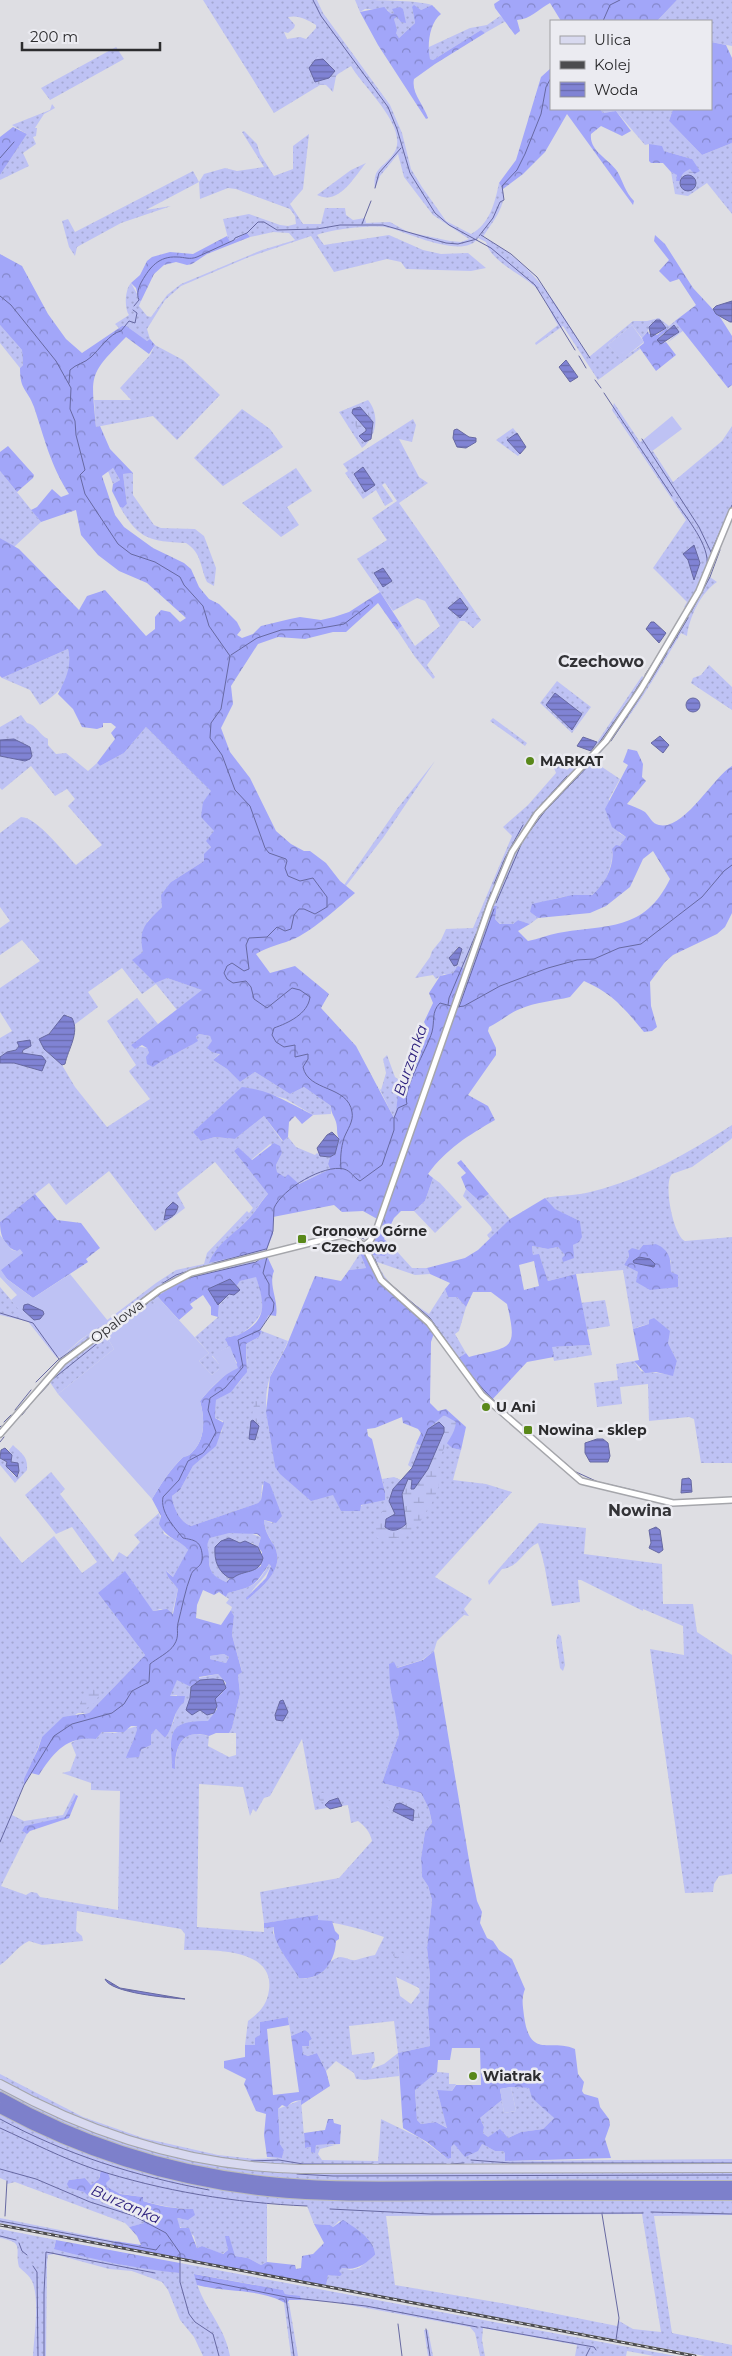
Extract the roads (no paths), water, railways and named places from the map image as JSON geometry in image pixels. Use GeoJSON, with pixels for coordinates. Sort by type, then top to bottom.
{"type":"FeatureCollection","features":[{"type":"Feature","properties":{"kind":"highway"},"geometry":{"type":"LineString","coordinates":[[0,2098],[58,2127],[124,2152],[183,2168],[245,2179],[332,2186],[732,2186]]}},
{"type":"Feature","properties":{"kind":"highway"},"geometry":{"type":"LineString","coordinates":[[0,2108],[56,2135],[120,2160],[189,2178],[251,2189],[377,2196],[732,2195]]}},
{"type":"Feature","properties":{"kind":"street"},"geometry":{"type":"LineString","coordinates":[[732,511],[697,596],[637,695],[606,741],[540,810],[516,844],[498,884],[377,1228],[370,1241],[364,1246],[381,1280],[429,1323],[479,1391],[580,1481],[673,1504],[732,1500]]}},
{"type":"Feature","properties":{"kind":"street","name":"Opalowa"},"geometry":{"type":"LineString","coordinates":[[0,1434],[57,1367],[159,1290],[192,1273],[338,1236],[351,1238],[364,1246]]}},
{"type":"Feature","properties":{"kind":"street"},"geometry":{"type":"LineString","coordinates":[[0,2084],[54,2112],[122,2140],[185,2156],[247,2166],[301,2169],[732,2168]]}},
{"type":"Feature","properties":{"kind":"water"},"geometry":{"type":"Polygon","coordinates":[[[323,59],[335,71],[329,78],[315,82],[309,68],[315,60],[323,59]]]}},
{"type":"Feature","properties":{"kind":"water"},"geometry":{"type":"Polygon","coordinates":[[[688,175],[696,183],[688,191],[680,183],[688,175]]]}},
{"type":"Feature","properties":{"kind":"water"},"geometry":{"type":"Polygon","coordinates":[[[732,301],[732,322],[730,322],[716,314],[713,309],[716,306],[732,301]]]}},
{"type":"Feature","properties":{"kind":"water"},"geometry":{"type":"Polygon","coordinates":[[[656,320],[660,320],[666,328],[651,337],[649,327],[656,320]]]}},
{"type":"Feature","properties":{"kind":"water"},"geometry":{"type":"Polygon","coordinates":[[[674,325],[679,332],[661,344],[657,340],[674,325]]]}},
{"type":"Feature","properties":{"kind":"water"},"geometry":{"type":"Polygon","coordinates":[[[566,360],[578,377],[570,382],[559,367],[566,360]]]}},
{"type":"Feature","properties":{"kind":"water"},"geometry":{"type":"Polygon","coordinates":[[[360,407],[373,422],[371,439],[365,442],[359,436],[366,429],[352,413],[353,409],[360,407]]]}},
{"type":"Feature","properties":{"kind":"water"},"geometry":{"type":"Polygon","coordinates":[[[457,429],[469,437],[476,438],[476,442],[466,448],[457,447],[453,438],[454,430],[457,429]]]}},
{"type":"Feature","properties":{"kind":"water"},"geometry":{"type":"Polygon","coordinates":[[[517,433],[526,447],[520,454],[507,440],[517,433]]]}},
{"type":"Feature","properties":{"kind":"water"},"geometry":{"type":"Polygon","coordinates":[[[363,467],[375,485],[365,492],[354,474],[363,467]]]}},
{"type":"Feature","properties":{"kind":"water"},"geometry":{"type":"Polygon","coordinates":[[[694,545],[700,563],[694,580],[688,560],[683,554],[694,545]]]}},
{"type":"Feature","properties":{"kind":"water"},"geometry":{"type":"Polygon","coordinates":[[[383,568],[392,581],[383,587],[374,573],[383,568]]]}},
{"type":"Feature","properties":{"kind":"water"},"geometry":{"type":"Polygon","coordinates":[[[460,598],[468,609],[460,618],[448,608],[460,598]]]}},
{"type":"Feature","properties":{"kind":"water"},"geometry":{"type":"Polygon","coordinates":[[[651,622],[654,622],[666,633],[659,643],[646,629],[651,622]]]}},
{"type":"Feature","properties":{"kind":"water"},"geometry":{"type":"Polygon","coordinates":[[[555,693],[582,714],[572,730],[546,705],[555,693]]]}},
{"type":"Feature","properties":{"kind":"water"},"geometry":{"type":"Polygon","coordinates":[[[693,698],[698,700],[700,705],[698,710],[693,712],[688,710],[686,705],[688,700],[693,698]]]}},
{"type":"Feature","properties":{"kind":"water"},"geometry":{"type":"Polygon","coordinates":[[[660,736],[669,745],[663,753],[651,743],[660,736]]]}},
{"type":"Feature","properties":{"kind":"water"},"geometry":{"type":"Polygon","coordinates":[[[583,737],[597,742],[591,751],[577,746],[583,737]]]}},
{"type":"Feature","properties":{"kind":"water"},"geometry":{"type":"Polygon","coordinates":[[[14,739],[30,747],[32,756],[30,759],[25,761],[0,756],[0,740],[14,739]]]}},
{"type":"Feature","properties":{"kind":"water"},"geometry":{"type":"Polygon","coordinates":[[[459,947],[462,949],[457,965],[454,966],[449,958],[459,947]]]}},
{"type":"Feature","properties":{"kind":"water"},"geometry":{"type":"Polygon","coordinates":[[[64,1015],[72,1018],[75,1029],[65,1064],[62,1065],[44,1049],[39,1039],[49,1034],[64,1015]]]}},
{"type":"Feature","properties":{"kind":"water"},"geometry":{"type":"Polygon","coordinates":[[[30,1040],[31,1046],[23,1050],[22,1053],[42,1056],[46,1061],[42,1071],[14,1063],[0,1063],[0,1057],[7,1052],[16,1050],[19,1046],[17,1042],[30,1040]]]}},
{"type":"Feature","properties":{"kind":"water"},"geometry":{"type":"Polygon","coordinates":[[[332,1132],[339,1139],[335,1154],[330,1157],[320,1156],[317,1148],[327,1135],[332,1132]]]}},
{"type":"Feature","properties":{"kind":"water"},"geometry":{"type":"Polygon","coordinates":[[[173,1202],[178,1206],[177,1211],[172,1217],[164,1220],[166,1209],[173,1202]]]}},
{"type":"Feature","properties":{"kind":"water"},"geometry":{"type":"Polygon","coordinates":[[[639,1257],[650,1259],[655,1264],[654,1267],[634,1263],[633,1261],[639,1257]]]}},
{"type":"Feature","properties":{"kind":"water"},"geometry":{"type":"Polygon","coordinates":[[[230,1279],[240,1290],[234,1295],[229,1294],[218,1305],[208,1289],[230,1279]]]}},
{"type":"Feature","properties":{"kind":"water"},"geometry":{"type":"Polygon","coordinates":[[[28,1304],[43,1311],[44,1314],[40,1319],[34,1320],[23,1310],[24,1305],[28,1304]]]}},
{"type":"Feature","properties":{"kind":"water"},"geometry":{"type":"Polygon","coordinates":[[[253,1420],[259,1426],[255,1440],[249,1439],[251,1421],[253,1420]]]}},
{"type":"Feature","properties":{"kind":"water"},"geometry":{"type":"Polygon","coordinates":[[[439,1422],[444,1427],[444,1432],[428,1469],[414,1489],[411,1489],[412,1480],[408,1479],[402,1494],[406,1524],[396,1530],[390,1530],[385,1527],[386,1519],[395,1514],[389,1501],[393,1489],[412,1468],[428,1429],[439,1422]]]}},
{"type":"Feature","properties":{"kind":"water"},"geometry":{"type":"Polygon","coordinates":[[[603,1439],[608,1443],[610,1456],[608,1462],[590,1462],[585,1453],[585,1443],[603,1439]]]}},
{"type":"Feature","properties":{"kind":"water"},"geometry":{"type":"Polygon","coordinates":[[[5,1448],[12,1455],[11,1462],[18,1463],[19,1471],[17,1477],[6,1466],[7,1462],[0,1458],[1,1450],[5,1448]]]}},
{"type":"Feature","properties":{"kind":"water"},"geometry":{"type":"Polygon","coordinates":[[[689,1478],[691,1480],[692,1492],[681,1493],[682,1479],[689,1478]]]}},
{"type":"Feature","properties":{"kind":"water"},"geometry":{"type":"Polygon","coordinates":[[[656,1527],[660,1530],[663,1550],[659,1553],[649,1548],[651,1543],[649,1530],[656,1527]]]}},
{"type":"Feature","properties":{"kind":"water"},"geometry":{"type":"Polygon","coordinates":[[[229,1538],[240,1543],[245,1541],[258,1547],[263,1558],[258,1567],[233,1578],[229,1578],[219,1569],[215,1557],[215,1547],[221,1541],[229,1538]]]}},
{"type":"Feature","properties":{"kind":"water"},"geometry":{"type":"Polygon","coordinates":[[[200,1680],[223,1680],[226,1688],[215,1699],[217,1706],[214,1713],[207,1715],[200,1710],[192,1715],[186,1710],[191,1687],[200,1680]]]}},
{"type":"Feature","properties":{"kind":"water"},"geometry":{"type":"Polygon","coordinates":[[[283,1700],[288,1712],[283,1721],[276,1720],[275,1715],[280,1701],[283,1700]]]}},
{"type":"Feature","properties":{"kind":"water"},"geometry":{"type":"Polygon","coordinates":[[[338,1798],[342,1806],[330,1809],[325,1805],[329,1801],[338,1798]]]}},
{"type":"Feature","properties":{"kind":"water"},"geometry":{"type":"Polygon","coordinates":[[[400,1803],[414,1810],[413,1821],[393,1811],[396,1804],[400,1803]]]}},
{"type":"Feature","properties":{"kind":"water"},"geometry":{"type":"Polygon","coordinates":[[[105,1979],[120,1988],[185,1999],[128,1991],[109,1984],[105,1979]]]}},
{"type":"Feature","properties":{"kind":"waterway"},"geometry":{"type":"LineString","coordinates":[[313,0],[321,16],[388,107],[397,129],[410,173],[435,213],[449,225],[491,248],[535,285],[575,350]]}},
{"type":"Feature","properties":{"kind":"waterway"},"geometry":{"type":"LineString","coordinates":[[603,20],[610,5],[620,0]]}},
{"type":"Feature","properties":{"kind":"waterway"},"geometry":{"type":"LineString","coordinates":[[479,236],[493,218],[500,202],[504,200],[502,186],[517,170],[525,154],[541,114],[546,87],[550,80]]}},
{"type":"Feature","properties":{"kind":"waterway"},"geometry":{"type":"LineString","coordinates":[[0,158],[14,142]]}},
{"type":"Feature","properties":{"kind":"waterway"},"geometry":{"type":"LineString","coordinates":[[375,188],[379,173],[401,148]]}},
{"type":"Feature","properties":{"kind":"waterway"},"geometry":{"type":"LineString","coordinates":[[362,224],[371,201]]}},
{"type":"Feature","properties":{"kind":"waterway"},"geometry":{"type":"LineString","coordinates":[[134,306],[139,300],[138,293],[141,283],[148,271],[160,260],[171,257],[197,257],[247,233],[258,222],[264,222],[277,230],[317,229],[340,225],[383,225],[446,243],[458,244],[477,239]]}},
{"type":"Feature","properties":{"kind":"waterway"},"geometry":{"type":"LineString","coordinates":[[481,235],[511,254],[537,277],[590,358]]}},
{"type":"Feature","properties":{"kind":"waterway"},"geometry":{"type":"LineString","coordinates":[[0,296],[11,305],[56,361],[71,388],[70,409],[75,421],[76,435],[85,470],[80,475],[85,494],[118,544],[131,554],[155,562],[180,577],[184,585],[203,606],[209,626],[230,656],[221,709],[211,723],[210,738],[222,755],[235,790],[250,806],[265,848],[269,853],[286,859],[285,868],[288,876],[300,881],[313,878],[327,897],[327,907],[315,914],[299,909],[294,915],[291,929],[285,931],[277,927],[267,937],[249,938],[246,945],[249,969],[244,971],[232,963],[227,966],[224,973],[227,979],[233,983],[246,981],[251,987],[254,999],[267,1008],[292,988],[300,990],[310,997],[306,1008],[296,1017],[274,1028],[272,1035],[276,1042],[284,1047],[295,1045],[295,1057],[308,1054],[308,1059],[303,1067],[306,1075],[312,1081],[336,1092],[349,1103],[352,1119],[342,1146],[341,1169]]}},
{"type":"Feature","properties":{"kind":"waterway"},"geometry":{"type":"LineString","coordinates":[[69,383],[70,370],[89,359],[109,338],[121,331],[129,321],[135,323],[137,313],[133,310]]}},
{"type":"Feature","properties":{"kind":"waterway"},"geometry":{"type":"LineString","coordinates":[[579,356],[586,368]]}},
{"type":"Feature","properties":{"kind":"waterway"},"geometry":{"type":"LineString","coordinates":[[595,380],[601,388]]}},
{"type":"Feature","properties":{"kind":"waterway"},"geometry":{"type":"LineString","coordinates":[[604,393],[672,496]]}},
{"type":"Feature","properties":{"kind":"waterway"},"geometry":{"type":"LineString","coordinates":[[642,439],[699,527],[711,552]]}},
{"type":"Feature","properties":{"kind":"waterway"},"geometry":{"type":"LineString","coordinates":[[676,502],[701,541],[707,558],[707,566]]}},
{"type":"Feature","properties":{"kind":"waterway"},"geometry":{"type":"LineString","coordinates":[[711,552],[732,505]]}},
{"type":"Feature","properties":{"kind":"waterway"},"geometry":{"type":"LineString","coordinates":[[691,612],[710,577],[720,550]]}},
{"type":"Feature","properties":{"kind":"waterway"},"geometry":{"type":"LineString","coordinates":[[231,655],[257,638],[281,630],[316,629],[344,624],[369,605]]}},
{"type":"Feature","properties":{"kind":"waterway"},"geometry":{"type":"LineString","coordinates":[[670,648],[688,618]]}},
{"type":"Feature","properties":{"kind":"waterway"},"geometry":{"type":"LineString","coordinates":[[659,654],[669,637]]}},
{"type":"Feature","properties":{"kind":"waterway"},"geometry":{"type":"LineString","coordinates":[[649,683],[667,653]]}},
{"type":"Feature","properties":{"kind":"waterway"},"geometry":{"type":"LineString","coordinates":[[645,675],[656,658]]}},
{"type":"Feature","properties":{"kind":"waterway"},"geometry":{"type":"LineString","coordinates":[[632,696],[642,680]]}},
{"type":"Feature","properties":{"kind":"waterway"},"geometry":{"type":"LineString","coordinates":[[611,741],[642,694]]}},
{"type":"Feature","properties":{"kind":"waterway"},"geometry":{"type":"LineString","coordinates":[[599,743],[628,702]]}},
{"type":"Feature","properties":{"kind":"waterway"},"geometry":{"type":"LineString","coordinates":[[496,903],[523,840],[545,811],[593,761]]}},
{"type":"Feature","properties":{"kind":"waterway"},"geometry":{"type":"LineString","coordinates":[[531,816],[567,776]]}},
{"type":"Feature","properties":{"kind":"waterway"},"geometry":{"type":"LineString","coordinates":[[494,884],[505,858],[523,825]]}},
{"type":"Feature","properties":{"kind":"waterway","name":"Burzanka"},"geometry":{"type":"LineString","coordinates":[[457,1007],[464,1006],[500,986],[548,968],[577,960],[594,959],[619,948],[641,944],[702,897],[724,871],[732,865]]}},
{"type":"Feature","properties":{"kind":"waterway"},"geometry":{"type":"LineString","coordinates":[[479,926],[491,892]]}},
{"type":"Feature","properties":{"kind":"waterway"},"geometry":{"type":"LineString","coordinates":[[459,1007],[494,909]]}},
{"type":"Feature","properties":{"kind":"waterway"},"geometry":{"type":"LineString","coordinates":[[448,1005],[449,998],[476,934]]}},
{"type":"Feature","properties":{"kind":"waterway","name":"Burzanka"},"geometry":{"type":"LineString","coordinates":[[266,1251],[273,1231],[274,1208],[278,1201],[294,1186],[315,1174],[336,1168],[346,1170],[360,1181],[382,1165],[394,1130],[394,1118],[398,1108],[407,1104],[406,1098],[411,1080],[432,1032],[435,1010],[440,1003],[451,1006]]}},
{"type":"Feature","properties":{"kind":"waterway"},"geometry":{"type":"LineString","coordinates":[[317,1235],[344,1230],[364,1239]]}},
{"type":"Feature","properties":{"kind":"waterway"},"geometry":{"type":"LineString","coordinates":[[214,1263],[266,1249]]}},
{"type":"Feature","properties":{"kind":"waterway","name":"Burzanka"},"geometry":{"type":"LineString","coordinates":[[0,1842],[24,1785],[54,1736],[72,1724],[112,1713],[124,1704],[132,1691],[149,1682],[150,1664],[172,1648],[176,1642],[177,1628],[187,1587],[192,1572],[202,1562],[202,1553],[198,1543],[183,1538],[172,1524],[166,1514],[163,1497],[179,1480],[188,1461],[203,1453],[216,1432],[208,1410],[210,1398],[225,1388],[243,1367],[238,1340],[260,1330],[273,1311],[274,1303],[269,1295],[269,1284],[263,1273],[267,1257]]}},
{"type":"Feature","properties":{"kind":"waterway"},"geometry":{"type":"LineString","coordinates":[[184,1279],[256,1262],[261,1258]]}},
{"type":"Feature","properties":{"kind":"waterway"},"geometry":{"type":"LineString","coordinates":[[375,1259],[380,1272]]}},
{"type":"Feature","properties":{"kind":"waterway"},"geometry":{"type":"LineString","coordinates":[[163,1283],[176,1275],[204,1266]]}},
{"type":"Feature","properties":{"kind":"waterway"},"geometry":{"type":"LineString","coordinates":[[387,1281],[430,1318],[457,1356]]}},
{"type":"Feature","properties":{"kind":"waterway"},"geometry":{"type":"LineString","coordinates":[[164,1291],[170,1287]]}},
{"type":"Feature","properties":{"kind":"waterway"},"geometry":{"type":"LineString","coordinates":[[131,1307],[152,1291]]}},
{"type":"Feature","properties":{"kind":"waterway"},"geometry":{"type":"LineString","coordinates":[[152,1300],[160,1294]]}},
{"type":"Feature","properties":{"kind":"waterway"},"geometry":{"type":"LineString","coordinates":[[110,1333],[148,1303]]}},
{"type":"Feature","properties":{"kind":"waterway"},"geometry":{"type":"LineString","coordinates":[[0,1313],[33,1323],[59,1359]]}},
{"type":"Feature","properties":{"kind":"waterway"},"geometry":{"type":"LineString","coordinates":[[84,1342],[120,1315]]}},
{"type":"Feature","properties":{"kind":"waterway"},"geometry":{"type":"LineString","coordinates":[[53,1379],[104,1338]]}},
{"type":"Feature","properties":{"kind":"waterway"},"geometry":{"type":"LineString","coordinates":[[36,1382],[58,1360],[78,1346]]}},
{"type":"Feature","properties":{"kind":"waterway"},"geometry":{"type":"LineString","coordinates":[[460,1360],[497,1404],[571,1468]]}},
{"type":"Feature","properties":{"kind":"waterway"},"geometry":{"type":"LineString","coordinates":[[38,1396],[49,1384]]}},
{"type":"Feature","properties":{"kind":"waterway"},"geometry":{"type":"LineString","coordinates":[[15,1410],[31,1390]]}},
{"type":"Feature","properties":{"kind":"waterway"},"geometry":{"type":"LineString","coordinates":[[22,1415],[33,1401]]}},
{"type":"Feature","properties":{"kind":"waterway"},"geometry":{"type":"LineString","coordinates":[[4,1422],[11,1415]]}},
{"type":"Feature","properties":{"kind":"waterway"},"geometry":{"type":"LineString","coordinates":[[0,1442],[4,1437]]}},
{"type":"Feature","properties":{"kind":"waterway"},"geometry":{"type":"LineString","coordinates":[[576,1472],[598,1482],[637,1491]]}},
{"type":"Feature","properties":{"kind":"waterway"},"geometry":{"type":"LineString","coordinates":[[643,1493],[657,1496]]}},
{"type":"Feature","properties":{"kind":"waterway"},"geometry":{"type":"LineString","coordinates":[[662,1498],[669,1499]]}},
{"type":"Feature","properties":{"kind":"waterway"},"geometry":{"type":"LineString","coordinates":[[0,2119],[25,2132],[102,2163],[155,2178],[209,2190]]}},
{"type":"Feature","properties":{"kind":"waterway"},"geometry":{"type":"LineString","coordinates":[[0,2128],[82,2165],[146,2184],[226,2199],[307,2206]]}},
{"type":"Feature","properties":{"kind":"waterway"},"geometry":{"type":"LineString","coordinates":[[181,2150],[189,2152]]}},
{"type":"Feature","properties":{"kind":"waterway"},"geometry":{"type":"LineString","coordinates":[[217,2157],[243,2161]]}},
{"type":"Feature","properties":{"kind":"waterway"},"geometry":{"type":"LineString","coordinates":[[251,2161],[279,2160],[303,2164],[372,2164]]}},
{"type":"Feature","properties":{"kind":"waterway"},"geometry":{"type":"LineString","coordinates":[[471,2160],[510,2163],[732,2163]]}},
{"type":"Feature","properties":{"kind":"waterway"},"geometry":{"type":"LineString","coordinates":[[451,2164],[464,2163]]}},
{"type":"Feature","properties":{"kind":"waterway"},"geometry":{"type":"LineString","coordinates":[[379,2164],[446,2164]]}},
{"type":"Feature","properties":{"kind":"waterway","name":"Burzanka"},"geometry":{"type":"LineString","coordinates":[[0,2169],[36,2179],[90,2202],[134,2216],[166,2233],[180,2253],[180,2282],[189,2314],[195,2322],[213,2334],[219,2356]]}},
{"type":"Feature","properties":{"kind":"waterway"},"geometry":{"type":"LineString","coordinates":[[297,2174],[333,2176],[732,2175]]}},
{"type":"Feature","properties":{"kind":"waterway"},"geometry":{"type":"LineString","coordinates":[[5,2216],[7,2181]]}},
{"type":"Feature","properties":{"kind":"waterway"},"geometry":{"type":"LineString","coordinates":[[330,2209],[431,2214],[643,2213]]}},
{"type":"Feature","properties":{"kind":"waterway"},"geometry":{"type":"LineString","coordinates":[[651,2212],[732,2214]]}},
{"type":"Feature","properties":{"kind":"waterway"},"geometry":{"type":"LineString","coordinates":[[602,2214],[619,2318],[616,2340]]}},
{"type":"Feature","properties":{"kind":"waterway"},"geometry":{"type":"LineString","coordinates":[[0,2221],[156,2250],[160,2245]]}},
{"type":"Feature","properties":{"kind":"waterway"},"geometry":{"type":"LineString","coordinates":[[0,2236],[16,2240]]}},
{"type":"Feature","properties":{"kind":"waterway"},"geometry":{"type":"LineString","coordinates":[[19,2243],[22,2251],[27,2255]]}},
{"type":"Feature","properties":{"kind":"waterway"},"geometry":{"type":"LineString","coordinates":[[44,2356],[46,2252],[155,2273]]}},
{"type":"Feature","properties":{"kind":"waterway"},"geometry":{"type":"LineString","coordinates":[[33,2266],[37,2272],[38,2356]]}},
{"type":"Feature","properties":{"kind":"waterway"},"geometry":{"type":"LineString","coordinates":[[196,2279],[286,2297],[366,2306],[477,2327]]}},
{"type":"Feature","properties":{"kind":"waterway"},"geometry":{"type":"LineString","coordinates":[[286,2298],[294,2356]]}},
{"type":"Feature","properties":{"kind":"waterway"},"geometry":{"type":"LineString","coordinates":[[398,2324],[402,2356]]}},
{"type":"Feature","properties":{"kind":"waterway"},"geometry":{"type":"LineString","coordinates":[[481,2327],[594,2347],[596,2350]]}},
{"type":"Feature","properties":{"kind":"waterway"},"geometry":{"type":"LineString","coordinates":[[426,2329],[430,2356]]}},
{"type":"Feature","properties":{"kind":"waterway"},"geometry":{"type":"LineString","coordinates":[[586,2356],[590,2348]]}},
{"type":"Feature","properties":{"kind":"railway"},"geometry":{"type":"LineString","coordinates":[[0,2225],[695,2356]]}},
{"type":"Feature","properties":{"kind":"place","name":"MARKAT"},"geometry":{"type":"Point","coordinates":[530,761]}},
{"type":"Feature","properties":{"kind":"place","name":"Gronowo Górne - Czechowo"},"geometry":{"type":"Point","coordinates":[302,1239]}},
{"type":"Feature","properties":{"kind":"place","name":"U Ani"},"geometry":{"type":"Point","coordinates":[486,1407]}},
{"type":"Feature","properties":{"kind":"place","name":"Nowina - sklep"},"geometry":{"type":"Point","coordinates":[528,1430]}},
{"type":"Feature","properties":{"kind":"place","name":"Wiatrak"},"geometry":{"type":"Point","coordinates":[473,2076]}},
{"type":"Feature","properties":{"kind":"district","name":"Czechowo"},"geometry":{"type":"Point","coordinates":[601,661]}},
{"type":"Feature","properties":{"kind":"district","name":"Nowina"},"geometry":{"type":"Point","coordinates":[640,1510]}}]}
